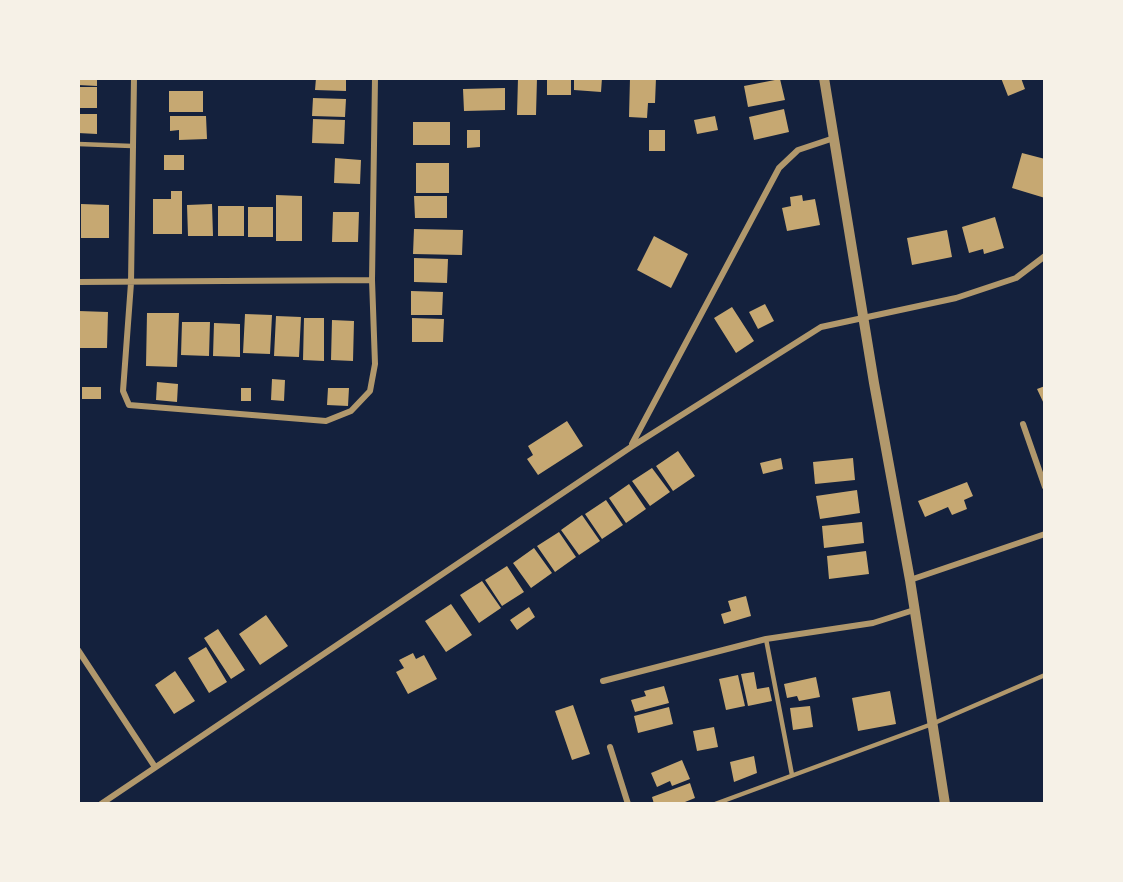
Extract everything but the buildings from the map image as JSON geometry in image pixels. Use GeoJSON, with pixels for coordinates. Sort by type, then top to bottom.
{"type":"FeatureCollection","features":[{"type":"Feature","properties":{"kind":"street"},"geometry":{"type":"LineString","coordinates":[[134,78],[131,283],[123,391],[129,405],[326,421],[351,411],[370,391],[375,364],[372,280],[375,78]]}},
{"type":"Feature","properties":{"kind":"street"},"geometry":{"type":"LineString","coordinates":[[824,78],[874,383],[910,580],[945,804]]}},
{"type":"Feature","properties":{"kind":"street"},"geometry":{"type":"LineString","coordinates":[[631,447],[779,168],[798,150],[834,138]]}},
{"type":"Feature","properties":{"kind":"street"},"geometry":{"type":"LineString","coordinates":[[101,804],[631,447],[821,327],[956,298],[1016,278],[1045,256]]}},
{"type":"Feature","properties":{"kind":"street"},"geometry":{"type":"LineString","coordinates":[[78,282],[372,280]]}},
{"type":"Feature","properties":{"kind":"street"},"geometry":{"type":"LineString","coordinates":[[1023,424],[1045,488]]}},
{"type":"Feature","properties":{"kind":"street"},"geometry":{"type":"LineString","coordinates":[[910,580],[1045,534]]}},
{"type":"Feature","properties":{"kind":"street"},"geometry":{"type":"LineString","coordinates":[[603,681],[766,639],[873,623],[914,610]]}},
{"type":"Feature","properties":{"kind":"street"},"geometry":{"type":"LineString","coordinates":[[78,650],[155,767]]}},
{"type":"Feature","properties":{"kind":"street"},"geometry":{"type":"LineString","coordinates":[[610,747],[628,804]]}},
{"type":"Feature","properties":{"kind":"lane"},"geometry":{"type":"LineString","coordinates":[[78,144],[132,146]]}},
{"type":"Feature","properties":{"kind":"lane"},"geometry":{"type":"LineString","coordinates":[[766,639],[792,775]]}},
{"type":"Feature","properties":{"kind":"lane"},"geometry":{"type":"LineString","coordinates":[[715,804],[932,724],[1045,675]]}}]}
